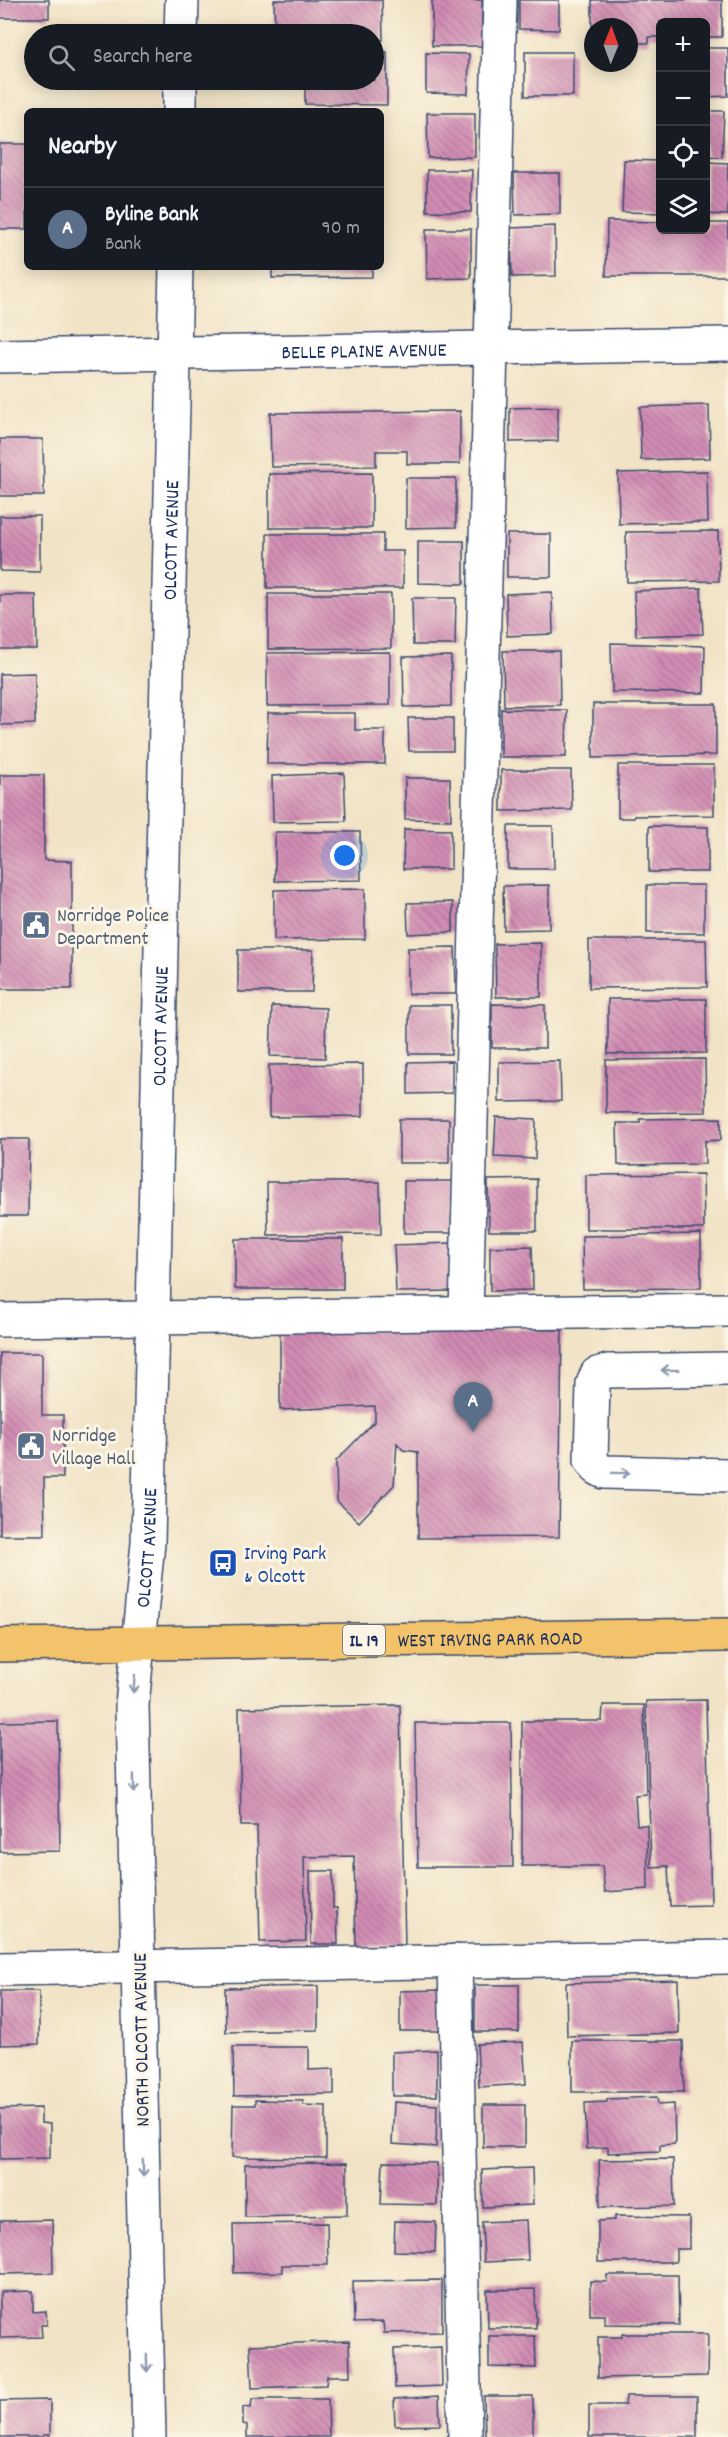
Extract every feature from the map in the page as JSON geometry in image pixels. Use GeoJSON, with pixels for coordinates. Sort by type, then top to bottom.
{"type":"FeatureCollection","features":[{"type":"Feature","properties":{"kind":"main road","name":"WEST IRVING PARK ROAD"},"geometry":{"type":"LineString","coordinates":[[0,1645],[728,1635]]}},
{"type":"Feature","properties":{"kind":"street"},"geometry":{"type":"LineString","coordinates":[[182,0],[182,24]]}},
{"type":"Feature","properties":{"kind":"street"},"geometry":{"type":"LineString","coordinates":[[466,1314],[500,0]]}},
{"type":"Feature","properties":{"kind":"street"},"geometry":{"type":"LineString","coordinates":[[180,90],[180,108]]}},
{"type":"Feature","properties":{"kind":"street","name":"OLCOTT AVENUE"},"geometry":{"type":"LineString","coordinates":[[139,1643],[148,1543],[176,270]]}},
{"type":"Feature","properties":{"kind":"street","name":"BELLE PLAINE AVENUE"},"geometry":{"type":"LineString","coordinates":[[0,356],[728,344]]}},
{"type":"Feature","properties":{"kind":"street"},"geometry":{"type":"LineString","coordinates":[[0,1320],[728,1310]]}},
{"type":"Feature","properties":{"kind":"street"},"geometry":{"type":"LineString","coordinates":[[728,1369],[608,1371],[597,1374],[593,1384],[591,1460],[597,1468],[604,1472],[728,1474]]}},
{"type":"Feature","properties":{"kind":"street","name":"NORTH OLCOTT AVENUE"},"geometry":{"type":"LineString","coordinates":[[139,1643],[132,1705],[149,2437]]}},
{"type":"Feature","properties":{"kind":"street"},"geometry":{"type":"LineString","coordinates":[[0,1969],[728,1957]]}},
{"type":"Feature","properties":{"kind":"street"},"geometry":{"type":"LineString","coordinates":[[455,1961],[465,2437]]}},
{"type":"Feature","properties":{"kind":"building"},"geometry":{"type":"Polygon","coordinates":[[[0,0],[49,0],[49,18],[0,18],[0,0]]]}},
{"type":"Feature","properties":{"kind":"building"},"geometry":{"type":"Polygon","coordinates":[[[274,0],[382,0],[383,24],[275,24],[274,0]]]}},
{"type":"Feature","properties":{"kind":"building"},"geometry":{"type":"Polygon","coordinates":[[[432,0],[482,0],[482,46],[432,46],[432,0]]]}},
{"type":"Feature","properties":{"kind":"building"},"geometry":{"type":"Polygon","coordinates":[[[519,0],[559,0],[559,30],[519,29],[519,0]]]}},
{"type":"Feature","properties":{"kind":"building"},"geometry":{"type":"Polygon","coordinates":[[[592,0],[722,0],[722,37],[710,37],[710,18],[656,18],[656,37],[649,37],[649,43],[638,43],[638,18],[592,18],[592,0]]]}},
{"type":"Feature","properties":{"kind":"building"},"geometry":{"type":"Polygon","coordinates":[[[710,48],[728,48],[728,96],[710,97],[710,48]]]}},
{"type":"Feature","properties":{"kind":"building"},"geometry":{"type":"Polygon","coordinates":[[[384,52],[387,52],[387,105],[305,104],[305,90],[384,90],[384,52]]]}},
{"type":"Feature","properties":{"kind":"building"},"geometry":{"type":"Polygon","coordinates":[[[525,52],[573,52],[573,96],[525,96],[525,52]]]}},
{"type":"Feature","properties":{"kind":"building"},"geometry":{"type":"Polygon","coordinates":[[[426,53],[469,54],[468,94],[426,93],[426,53]]]}},
{"type":"Feature","properties":{"kind":"building"},"geometry":{"type":"Polygon","coordinates":[[[710,111],[724,111],[722,157],[710,156],[710,111]]]}},
{"type":"Feature","properties":{"kind":"building"},"geometry":{"type":"Polygon","coordinates":[[[427,113],[475,113],[475,157],[428,158],[427,113]]]}},
{"type":"Feature","properties":{"kind":"building"},"geometry":{"type":"Polygon","coordinates":[[[0,144],[24,144],[24,229],[0,229],[0,144]]]}},
{"type":"Feature","properties":{"kind":"building"},"geometry":{"type":"Polygon","coordinates":[[[624,160],[656,161],[656,213],[622,212],[624,160]]]}},
{"type":"Feature","properties":{"kind":"building"},"geometry":{"type":"Polygon","coordinates":[[[710,162],[728,163],[728,215],[710,214],[710,162]]]}},
{"type":"Feature","properties":{"kind":"building"},"geometry":{"type":"Polygon","coordinates":[[[427,170],[472,170],[471,212],[427,211],[427,170]]]}},
{"type":"Feature","properties":{"kind":"building"},"geometry":{"type":"Polygon","coordinates":[[[514,173],[560,173],[560,214],[515,215],[514,173]]]}},
{"type":"Feature","properties":{"kind":"building"},"geometry":{"type":"Polygon","coordinates":[[[607,221],[656,222],[656,234],[710,234],[710,223],[728,223],[727,276],[606,276],[607,221]]]}},
{"type":"Feature","properties":{"kind":"building"},"geometry":{"type":"Polygon","coordinates":[[[555,226],[556,276],[512,277],[511,228],[555,226]]]}},
{"type":"Feature","properties":{"kind":"building"},"geometry":{"type":"Polygon","coordinates":[[[426,229],[471,229],[471,278],[427,279],[426,229]]]}},
{"type":"Feature","properties":{"kind":"building"},"geometry":{"type":"Polygon","coordinates":[[[272,270],[372,270],[372,277],[272,278],[272,270]]]}},
{"type":"Feature","properties":{"kind":"building"},"geometry":{"type":"Polygon","coordinates":[[[709,405],[710,458],[641,460],[640,407],[709,405]]]}},
{"type":"Feature","properties":{"kind":"building"},"geometry":{"type":"Polygon","coordinates":[[[558,407],[558,441],[510,442],[510,408],[558,407]]]}},
{"type":"Feature","properties":{"kind":"building"},"geometry":{"type":"Polygon","coordinates":[[[460,411],[460,464],[407,464],[407,451],[376,451],[376,466],[271,467],[270,413],[460,411]]]}},
{"type":"Feature","properties":{"kind":"building"},"geometry":{"type":"Polygon","coordinates":[[[0,439],[43,439],[44,496],[0,496],[0,439]]]}},
{"type":"Feature","properties":{"kind":"building"},"geometry":{"type":"Polygon","coordinates":[[[707,471],[708,522],[619,524],[618,473],[707,471]]]}},
{"type":"Feature","properties":{"kind":"building"},"geometry":{"type":"Polygon","coordinates":[[[372,473],[372,528],[269,528],[269,474],[372,473]]]}},
{"type":"Feature","properties":{"kind":"building"},"geometry":{"type":"Polygon","coordinates":[[[406,478],[456,478],[456,527],[406,528],[406,478]]]}},
{"type":"Feature","properties":{"kind":"building"},"geometry":{"type":"Polygon","coordinates":[[[0,516],[40,516],[40,572],[0,571],[0,516]]]}},
{"type":"Feature","properties":{"kind":"building"},"geometry":{"type":"Polygon","coordinates":[[[718,531],[719,581],[627,582],[626,532],[718,531]]]}},
{"type":"Feature","properties":{"kind":"building"},"geometry":{"type":"Polygon","coordinates":[[[267,534],[383,534],[383,551],[403,551],[403,588],[267,588],[267,534]]]}},
{"type":"Feature","properties":{"kind":"building"},"geometry":{"type":"Polygon","coordinates":[[[507,534],[551,534],[551,577],[507,577],[507,534]]]}},
{"type":"Feature","properties":{"kind":"building"},"geometry":{"type":"Polygon","coordinates":[[[418,541],[464,541],[464,584],[418,583],[418,541]]]}},
{"type":"Feature","properties":{"kind":"building"},"geometry":{"type":"Polygon","coordinates":[[[701,588],[703,634],[636,636],[634,591],[701,588]]]}},
{"type":"Feature","properties":{"kind":"building"},"geometry":{"type":"Polygon","coordinates":[[[552,592],[553,634],[507,636],[506,594],[552,592]]]}},
{"type":"Feature","properties":{"kind":"building"},"geometry":{"type":"Polygon","coordinates":[[[268,594],[391,594],[391,648],[268,649],[268,594]]]}},
{"type":"Feature","properties":{"kind":"building"},"geometry":{"type":"Polygon","coordinates":[[[0,595],[36,595],[37,649],[0,649],[0,595]]]}},
{"type":"Feature","properties":{"kind":"building"},"geometry":{"type":"Polygon","coordinates":[[[412,598],[456,598],[455,645],[413,645],[412,598]]]}},
{"type":"Feature","properties":{"kind":"building"},"geometry":{"type":"Polygon","coordinates":[[[611,643],[705,646],[704,693],[612,692],[611,643]]]}},
{"type":"Feature","properties":{"kind":"building"},"geometry":{"type":"Polygon","coordinates":[[[503,651],[559,651],[560,705],[504,706],[503,651]]]}},
{"type":"Feature","properties":{"kind":"building"},"geometry":{"type":"Polygon","coordinates":[[[390,652],[390,705],[267,706],[267,653],[390,652]]]}},
{"type":"Feature","properties":{"kind":"building"},"geometry":{"type":"Polygon","coordinates":[[[451,656],[451,706],[404,707],[403,657],[451,656]]]}},
{"type":"Feature","properties":{"kind":"building"},"geometry":{"type":"Polygon","coordinates":[[[35,673],[35,724],[0,725],[0,674],[35,673]]]}},
{"type":"Feature","properties":{"kind":"building"},"geometry":{"type":"Polygon","coordinates":[[[593,704],[716,704],[716,755],[593,758],[593,704]]]}},
{"type":"Feature","properties":{"kind":"building"},"geometry":{"type":"Polygon","coordinates":[[[501,709],[567,710],[566,757],[501,757],[501,709]]]}},
{"type":"Feature","properties":{"kind":"building"},"geometry":{"type":"Polygon","coordinates":[[[268,713],[355,713],[355,730],[385,730],[385,764],[267,764],[268,713]]]}},
{"type":"Feature","properties":{"kind":"building"},"geometry":{"type":"Polygon","coordinates":[[[408,718],[453,718],[453,751],[409,751],[408,718]]]}},
{"type":"Feature","properties":{"kind":"building"},"geometry":{"type":"Polygon","coordinates":[[[618,765],[714,765],[714,815],[618,818],[618,765]]]}},
{"type":"Feature","properties":{"kind":"building"},"geometry":{"type":"Polygon","coordinates":[[[501,770],[571,770],[572,810],[501,811],[501,770]]]}},
{"type":"Feature","properties":{"kind":"building"},"geometry":{"type":"Polygon","coordinates":[[[344,773],[346,821],[273,822],[272,776],[344,773]]]}},
{"type":"Feature","properties":{"kind":"building","name":"Norridge Police Department"},"geometry":{"type":"Polygon","coordinates":[[[0,775],[44,775],[44,860],[72,861],[72,989],[0,989],[0,775]]]}},
{"type":"Feature","properties":{"kind":"building"},"geometry":{"type":"Polygon","coordinates":[[[405,778],[450,778],[451,820],[405,819],[405,778]]]}},
{"type":"Feature","properties":{"kind":"building"},"geometry":{"type":"Polygon","coordinates":[[[508,826],[553,826],[554,869],[508,869],[508,826]]]}},
{"type":"Feature","properties":{"kind":"building"},"geometry":{"type":"Polygon","coordinates":[[[649,826],[708,827],[708,872],[649,872],[649,826]]]}},
{"type":"Feature","properties":{"kind":"building"},"geometry":{"type":"Polygon","coordinates":[[[404,829],[451,830],[451,869],[403,869],[404,829]]]}},
{"type":"Feature","properties":{"kind":"building"},"geometry":{"type":"Polygon","coordinates":[[[275,832],[360,832],[361,880],[275,881],[275,832]]]}},
{"type":"Feature","properties":{"kind":"building"},"geometry":{"type":"Polygon","coordinates":[[[549,885],[549,929],[504,930],[503,886],[549,885]]]}},
{"type":"Feature","properties":{"kind":"building"},"geometry":{"type":"Polygon","coordinates":[[[647,885],[704,885],[704,933],[647,933],[647,885]]]}},
{"type":"Feature","properties":{"kind":"building"},"geometry":{"type":"Polygon","coordinates":[[[365,889],[365,939],[274,940],[274,890],[365,889]]]}},
{"type":"Feature","properties":{"kind":"building"},"geometry":{"type":"Polygon","coordinates":[[[453,902],[453,932],[408,934],[407,903],[453,902]]]}},
{"type":"Feature","properties":{"kind":"building"},"geometry":{"type":"Polygon","coordinates":[[[589,940],[706,940],[707,987],[589,988],[589,940]]]}},
{"type":"Feature","properties":{"kind":"building"},"geometry":{"type":"Polygon","coordinates":[[[541,943],[541,997],[496,997],[495,944],[541,943]]]}},
{"type":"Feature","properties":{"kind":"building"},"geometry":{"type":"Polygon","coordinates":[[[455,947],[456,994],[408,994],[408,948],[455,947]]]}},
{"type":"Feature","properties":{"kind":"building"},"geometry":{"type":"Polygon","coordinates":[[[238,950],[313,950],[312,992],[238,992],[238,950]]]}},
{"type":"Feature","properties":{"kind":"building"},"geometry":{"type":"Polygon","coordinates":[[[608,999],[706,999],[706,1053],[608,1054],[608,999]]]}},
{"type":"Feature","properties":{"kind":"building"},"geometry":{"type":"Polygon","coordinates":[[[492,1004],[545,1005],[545,1048],[492,1048],[492,1004]]]}},
{"type":"Feature","properties":{"kind":"building"},"geometry":{"type":"Polygon","coordinates":[[[409,1005],[451,1005],[451,1054],[409,1054],[409,1005]]]}},
{"type":"Feature","properties":{"kind":"building"},"geometry":{"type":"Polygon","coordinates":[[[272,1006],[326,1008],[325,1058],[270,1056],[272,1006]]]}},
{"type":"Feature","properties":{"kind":"building"},"geometry":{"type":"Polygon","coordinates":[[[705,1059],[706,1112],[606,1113],[606,1060],[705,1059]]]}},
{"type":"Feature","properties":{"kind":"building"},"geometry":{"type":"Polygon","coordinates":[[[452,1061],[452,1093],[408,1094],[408,1062],[452,1061]]]}},
{"type":"Feature","properties":{"kind":"building"},"geometry":{"type":"Polygon","coordinates":[[[560,1061],[561,1101],[499,1102],[499,1062],[560,1061]]]}},
{"type":"Feature","properties":{"kind":"building"},"geometry":{"type":"Polygon","coordinates":[[[363,1064],[363,1116],[269,1117],[269,1065],[363,1064]]]}},
{"type":"Feature","properties":{"kind":"building"},"geometry":{"type":"Polygon","coordinates":[[[496,1117],[536,1119],[535,1159],[494,1157],[496,1117]]]}},
{"type":"Feature","properties":{"kind":"building"},"geometry":{"type":"Polygon","coordinates":[[[721,1118],[721,1140],[705,1141],[705,1164],[618,1165],[617,1123],[640,1123],[640,1119],[721,1118]]]}},
{"type":"Feature","properties":{"kind":"building"},"geometry":{"type":"Polygon","coordinates":[[[399,1119],[449,1119],[449,1163],[399,1163],[399,1119]]]}},
{"type":"Feature","properties":{"kind":"building"},"geometry":{"type":"Polygon","coordinates":[[[0,1139],[29,1139],[28,1216],[0,1216],[0,1139]]]}},
{"type":"Feature","properties":{"kind":"building"},"geometry":{"type":"Polygon","coordinates":[[[703,1174],[704,1229],[586,1229],[586,1175],[703,1174]]]}},
{"type":"Feature","properties":{"kind":"building"},"geometry":{"type":"Polygon","coordinates":[[[537,1179],[537,1231],[489,1231],[488,1180],[537,1179]]]}},
{"type":"Feature","properties":{"kind":"building"},"geometry":{"type":"Polygon","coordinates":[[[404,1181],[453,1181],[453,1233],[404,1233],[404,1181]]]}},
{"type":"Feature","properties":{"kind":"building"},"geometry":{"type":"Polygon","coordinates":[[[267,1182],[380,1182],[381,1234],[268,1235],[267,1182]]]}},
{"type":"Feature","properties":{"kind":"building"},"geometry":{"type":"Polygon","coordinates":[[[701,1234],[701,1288],[583,1289],[582,1236],[701,1234]]]}},
{"type":"Feature","properties":{"kind":"building"},"geometry":{"type":"Polygon","coordinates":[[[235,1239],[343,1239],[343,1289],[235,1289],[235,1239]]]}},
{"type":"Feature","properties":{"kind":"building"},"geometry":{"type":"Polygon","coordinates":[[[453,1243],[454,1291],[396,1292],[394,1245],[453,1243]]]}},
{"type":"Feature","properties":{"kind":"building"},"geometry":{"type":"Polygon","coordinates":[[[532,1246],[533,1290],[490,1291],[490,1247],[532,1246]]]}},
{"type":"Feature","properties":{"kind":"building"},"geometry":{"type":"Polygon","coordinates":[[[562,1330],[559,1537],[418,1538],[418,1452],[403,1450],[397,1443],[394,1485],[359,1522],[337,1501],[336,1461],[375,1421],[375,1406],[280,1410],[280,1332],[562,1330]]]}},
{"type":"Feature","properties":{"kind":"building","name":"Norridge Village Hall"},"geometry":{"type":"Polygon","coordinates":[[[0,1353],[42,1353],[42,1415],[63,1415],[63,1478],[44,1478],[45,1535],[0,1535],[0,1353]]]}},
{"type":"Feature","properties":{"kind":"building"},"geometry":{"type":"Polygon","coordinates":[[[706,1700],[711,1905],[670,1906],[668,1866],[651,1867],[646,1701],[706,1700]]]}},
{"type":"Feature","properties":{"kind":"building"},"geometry":{"type":"Polygon","coordinates":[[[400,1705],[405,1945],[356,1947],[354,1856],[304,1857],[306,1941],[260,1942],[257,1826],[241,1826],[239,1708],[400,1705]]]}},
{"type":"Feature","properties":{"kind":"building"},"geometry":{"type":"Polygon","coordinates":[[[603,1705],[644,1705],[646,1794],[635,1795],[637,1825],[647,1825],[648,1889],[605,1892],[602,1866],[522,1866],[522,1721],[602,1721],[603,1705]]]}},
{"type":"Feature","properties":{"kind":"building"},"geometry":{"type":"Polygon","coordinates":[[[58,1721],[60,1851],[0,1852],[0,1722],[58,1721]]]}},
{"type":"Feature","properties":{"kind":"building"},"geometry":{"type":"Polygon","coordinates":[[[415,1723],[511,1723],[513,1867],[418,1867],[415,1723]]]}},
{"type":"Feature","properties":{"kind":"building"},"geometry":{"type":"Polygon","coordinates":[[[310,1871],[333,1871],[333,1908],[337,1908],[338,1944],[311,1944],[310,1871]]]}},
{"type":"Feature","properties":{"kind":"building"},"geometry":{"type":"Polygon","coordinates":[[[678,1980],[679,2033],[567,2036],[566,1983],[678,1980]]]}},
{"type":"Feature","properties":{"kind":"building"},"geometry":{"type":"Polygon","coordinates":[[[475,1985],[519,1985],[519,2032],[475,2032],[475,1985]]]}},
{"type":"Feature","properties":{"kind":"building"},"geometry":{"type":"Polygon","coordinates":[[[318,1986],[318,2030],[226,2032],[225,1988],[318,1986]]]}},
{"type":"Feature","properties":{"kind":"building"},"geometry":{"type":"Polygon","coordinates":[[[441,1990],[441,2031],[400,2031],[400,1991],[441,1990]]]}},
{"type":"Feature","properties":{"kind":"building"},"geometry":{"type":"Polygon","coordinates":[[[0,1991],[39,1991],[39,2044],[0,2045],[0,1991]]]}},
{"type":"Feature","properties":{"kind":"building"},"geometry":{"type":"Polygon","coordinates":[[[572,2041],[683,2041],[684,2092],[572,2092],[572,2041]]]}},
{"type":"Feature","properties":{"kind":"building"},"geometry":{"type":"Polygon","coordinates":[[[523,2042],[526,2084],[479,2087],[477,2044],[523,2042]]]}},
{"type":"Feature","properties":{"kind":"building"},"geometry":{"type":"Polygon","coordinates":[[[233,2047],[309,2047],[309,2070],[334,2069],[334,2094],[234,2096],[233,2047]]]}},
{"type":"Feature","properties":{"kind":"building"},"geometry":{"type":"Polygon","coordinates":[[[437,2050],[437,2096],[392,2096],[392,2052],[437,2050]]]}},
{"type":"Feature","properties":{"kind":"building"},"geometry":{"type":"Polygon","coordinates":[[[657,2097],[658,2105],[674,2104],[675,2144],[660,2145],[660,2151],[608,2153],[608,2147],[587,2149],[585,2103],[607,2102],[607,2099],[657,2097]]]}},
{"type":"Feature","properties":{"kind":"building"},"geometry":{"type":"Polygon","coordinates":[[[255,2100],[303,2101],[303,2105],[326,2106],[326,2158],[232,2157],[233,2105],[255,2105],[255,2100]]]}},
{"type":"Feature","properties":{"kind":"building"},"geometry":{"type":"Polygon","coordinates":[[[394,2102],[437,2105],[436,2147],[392,2144],[394,2102]]]}},
{"type":"Feature","properties":{"kind":"building"},"geometry":{"type":"Polygon","coordinates":[[[483,2105],[525,2105],[525,2147],[483,2147],[483,2105]]]}},
{"type":"Feature","properties":{"kind":"building"},"geometry":{"type":"Polygon","coordinates":[[[41,2108],[41,2123],[50,2124],[50,2158],[0,2159],[0,2109],[41,2108]]]}},
{"type":"Feature","properties":{"kind":"building"},"geometry":{"type":"Polygon","coordinates":[[[673,2159],[674,2206],[600,2207],[599,2160],[673,2159]]]}},
{"type":"Feature","properties":{"kind":"building"},"geometry":{"type":"Polygon","coordinates":[[[383,2162],[437,2163],[437,2205],[381,2204],[383,2162]]]}},
{"type":"Feature","properties":{"kind":"building"},"geometry":{"type":"Polygon","coordinates":[[[347,2163],[347,2215],[245,2217],[245,2164],[347,2163]]]}},
{"type":"Feature","properties":{"kind":"building"},"geometry":{"type":"Polygon","coordinates":[[[532,2168],[533,2205],[483,2207],[482,2170],[532,2168]]]}},
{"type":"Feature","properties":{"kind":"building"},"geometry":{"type":"Polygon","coordinates":[[[615,2216],[689,2217],[689,2249],[676,2249],[676,2262],[598,2262],[598,2221],[615,2220],[615,2216]]]}},
{"type":"Feature","properties":{"kind":"building"},"geometry":{"type":"Polygon","coordinates":[[[52,2220],[53,2273],[0,2274],[0,2221],[52,2220]]]}},
{"type":"Feature","properties":{"kind":"building"},"geometry":{"type":"Polygon","coordinates":[[[526,2220],[528,2260],[484,2262],[482,2222],[526,2220]]]}},
{"type":"Feature","properties":{"kind":"building"},"geometry":{"type":"Polygon","coordinates":[[[395,2221],[436,2222],[435,2252],[394,2251],[395,2221]]]}},
{"type":"Feature","properties":{"kind":"building"},"geometry":{"type":"Polygon","coordinates":[[[327,2223],[328,2265],[282,2265],[283,2272],[234,2273],[233,2224],[327,2223]]]}},
{"type":"Feature","properties":{"kind":"building"},"geometry":{"type":"Polygon","coordinates":[[[607,2275],[678,2275],[679,2325],[605,2324],[605,2315],[590,2315],[590,2281],[607,2282],[607,2275]]]}},
{"type":"Feature","properties":{"kind":"building"},"geometry":{"type":"Polygon","coordinates":[[[442,2280],[442,2332],[384,2333],[383,2322],[354,2323],[353,2281],[442,2280]]]}},
{"type":"Feature","properties":{"kind":"building"},"geometry":{"type":"Polygon","coordinates":[[[535,2289],[536,2328],[488,2328],[487,2290],[535,2289]]]}},
{"type":"Feature","properties":{"kind":"building"},"geometry":{"type":"Polygon","coordinates":[[[33,2291],[33,2312],[46,2311],[47,2325],[41,2325],[42,2337],[0,2338],[0,2292],[33,2291]]]}},
{"type":"Feature","properties":{"kind":"building"},"geometry":{"type":"Polygon","coordinates":[[[622,2334],[708,2334],[707,2376],[598,2378],[598,2337],[622,2337],[622,2334]]]}},
{"type":"Feature","properties":{"kind":"building"},"geometry":{"type":"Polygon","coordinates":[[[489,2336],[535,2336],[536,2368],[489,2367],[489,2336]]]}},
{"type":"Feature","properties":{"kind":"building"},"geometry":{"type":"Polygon","coordinates":[[[349,2341],[350,2376],[327,2376],[326,2385],[252,2388],[250,2345],[349,2341]]]}},
{"type":"Feature","properties":{"kind":"building"},"geometry":{"type":"Polygon","coordinates":[[[441,2347],[442,2386],[395,2388],[394,2349],[441,2347]]]}},
{"type":"Feature","properties":{"kind":"building"},"geometry":{"type":"Polygon","coordinates":[[[439,2396],[440,2425],[395,2426],[394,2399],[439,2396]]]}},
{"type":"Feature","properties":{"kind":"building"},"geometry":{"type":"Polygon","coordinates":[[[484,2396],[533,2396],[533,2437],[485,2437],[484,2396]]]}},
{"type":"Feature","properties":{"kind":"building"},"geometry":{"type":"Polygon","coordinates":[[[626,2396],[697,2396],[697,2437],[589,2437],[589,2405],[625,2405],[626,2396]]]}},
{"type":"Feature","properties":{"kind":"building"},"geometry":{"type":"Polygon","coordinates":[[[252,2399],[328,2399],[329,2437],[247,2437],[247,2425],[243,2424],[243,2407],[251,2408],[252,2399]]]}},
{"type":"Feature","properties":{"kind":"building"},"geometry":{"type":"Polygon","coordinates":[[[50,2400],[50,2435],[0,2437],[0,2401],[50,2400]]]}},
{"type":"Feature","properties":{"kind":"place","name":"Norridge Police Department"},"geometry":{"type":"Point","coordinates":[36,925]}},
{"type":"Feature","properties":{"kind":"place","name":"Byline Bank"},"geometry":{"type":"Point","coordinates":[473,1432]}},
{"type":"Feature","properties":{"kind":"place","name":"Norridge Village Hall"},"geometry":{"type":"Point","coordinates":[31,1446]}},
{"type":"Feature","properties":{"kind":"place","name":"Irving Park & Olcott"},"geometry":{"type":"Point","coordinates":[223,1563]}}]}
